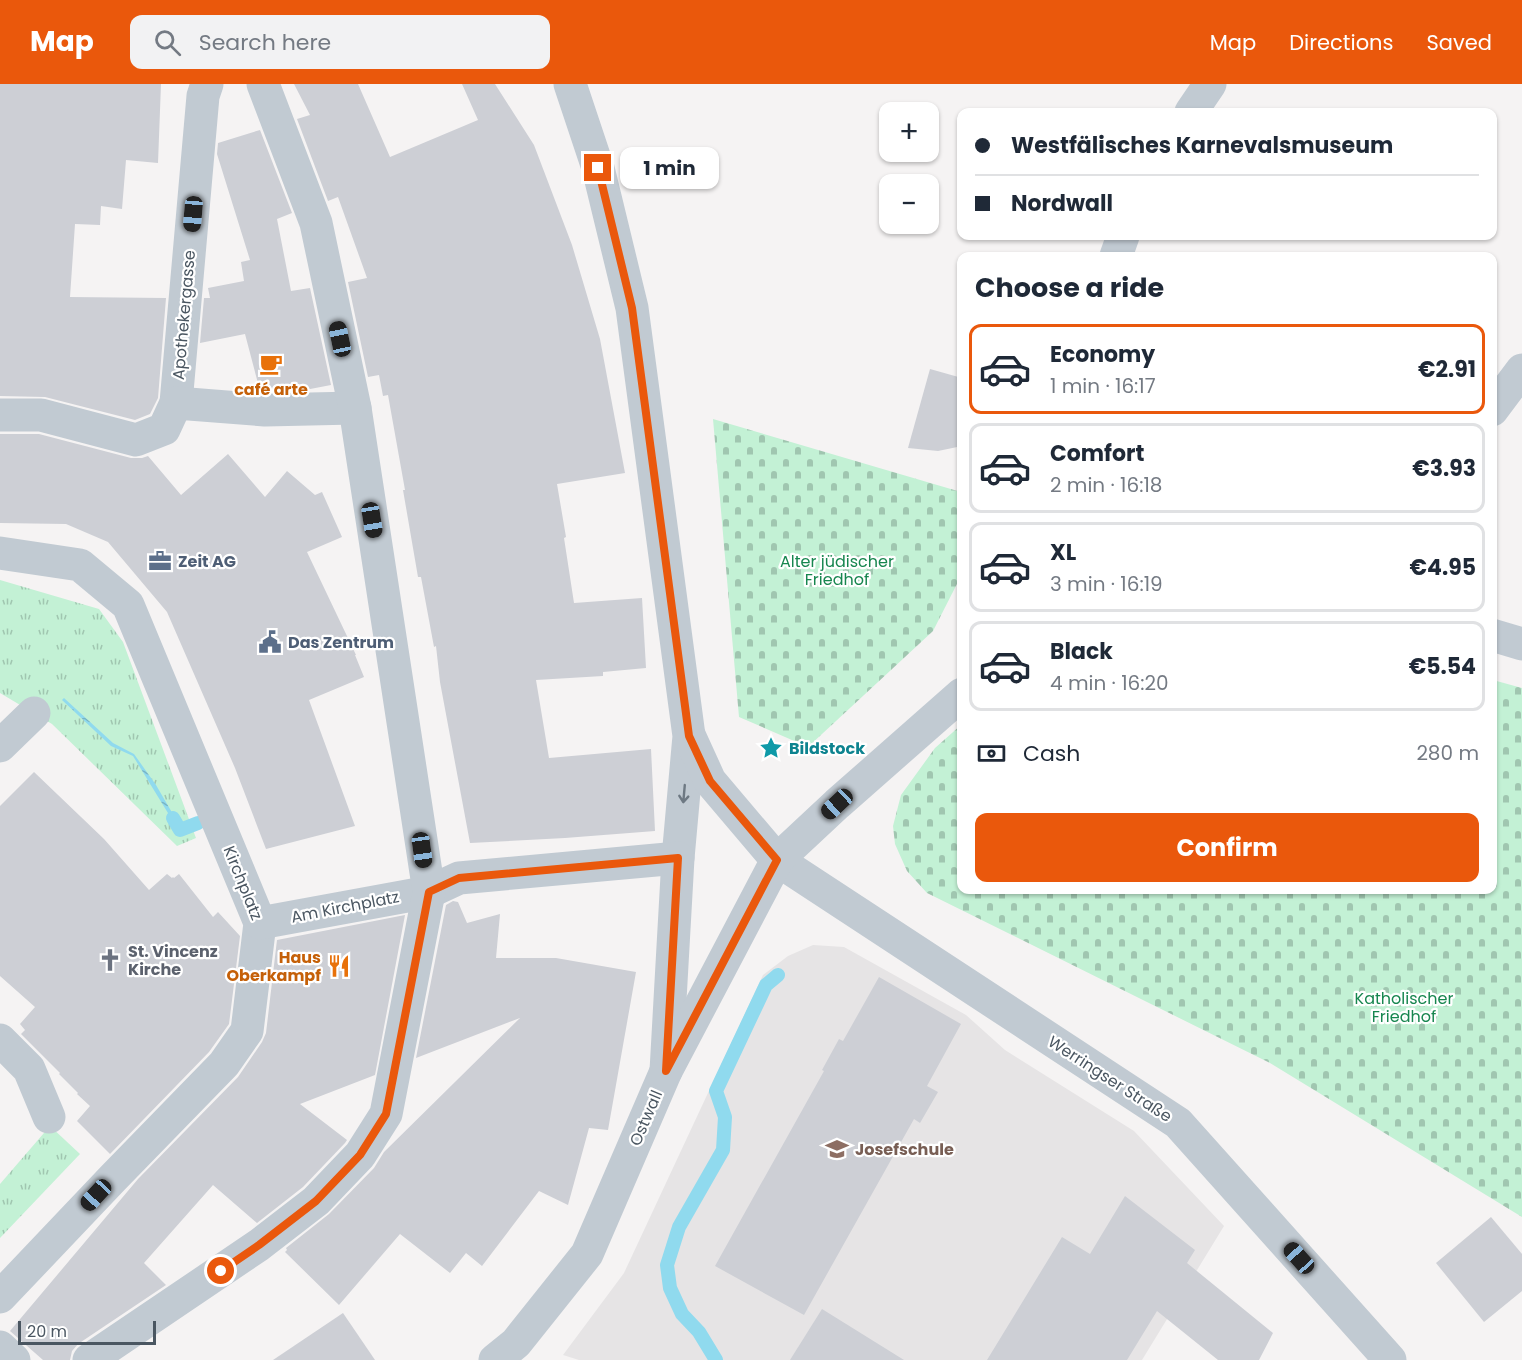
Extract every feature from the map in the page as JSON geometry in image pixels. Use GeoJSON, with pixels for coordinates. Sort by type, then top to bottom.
{"type":"FeatureCollection","features":[{"type":"Feature","properties":{"kind":"street","name":"Apothekergasse"},"geometry":{"type":"LineString","coordinates":[[0,415],[41,414],[136,440],[164,429],[176,403],[203,96],[207,84]]}},
{"type":"Feature","properties":{"kind":"street"},"geometry":{"type":"LineString","coordinates":[[89,1360],[259,1245],[316,1201],[360,1155],[386,1114],[429,892],[355,408],[316,223],[263,84]]}},
{"type":"Feature","properties":{"kind":"street"},"geometry":{"type":"LineString","coordinates":[[570,84],[598,168],[632,308],[689,736],[678,858],[666,1071]]}},
{"type":"Feature","properties":{"kind":"street"},"geometry":{"type":"LineString","coordinates":[[1194,108],[1210,84]]}},
{"type":"Feature","properties":{"kind":"street"},"geometry":{"type":"LineString","coordinates":[[1497,403],[1522,370]]}},
{"type":"Feature","properties":{"kind":"street","name":"Apothekergasse"},"geometry":{"type":"LineString","coordinates":[[176,403],[265,410],[355,408]]}},
{"type":"Feature","properties":{"kind":"street","name":"Kirchplatz"},"geometry":{"type":"LineString","coordinates":[[0,553],[80,565],[128,605],[260,923],[247,1031],[224,1064],[112,1178],[0,1298]]}},
{"type":"Feature","properties":{"kind":"street"},"geometry":{"type":"LineString","coordinates":[[1497,636],[1522,644]]}},
{"type":"Feature","properties":{"kind":"street","name":"Ostwall"},"geometry":{"type":"LineString","coordinates":[[495,1360],[516,1343],[587,1254],[666,1071],[777,860],[957,697]]}},
{"type":"Feature","properties":{"kind":"street"},"geometry":{"type":"LineString","coordinates":[[0,746],[34,713]]}},
{"type":"Feature","properties":{"kind":"street","name":"Werringser Straße"},"geometry":{"type":"LineString","coordinates":[[689,736],[710,781],[777,860],[1178,1123],[1390,1360]]}},
{"type":"Feature","properties":{"kind":"street","name":"Am Kirchplatz"},"geometry":{"type":"LineString","coordinates":[[260,923],[429,892],[459,878],[678,858]]}},
{"type":"Feature","properties":{"kind":"street"},"geometry":{"type":"LineString","coordinates":[[0,1040],[29,1070],[49,1117]]}},
{"type":"Feature","properties":{"kind":"street"},"geometry":{"type":"LineString","coordinates":[[0,1347],[14,1360]]}},
{"type":"Feature","properties":{"kind":"shaded area"},"geometry":{"type":"Polygon","coordinates":[[[813,945],[844,947],[966,1015],[1005,1050],[1134,1131],[1224,1226],[1142,1360],[579,1360],[563,1355],[624,1273],[763,975],[788,956],[813,945]]]}},
{"type":"Feature","properties":{"kind":"green space","name":"Alter jüdischer Friedhof"},"geometry":{"type":"Polygon","coordinates":[[[713,419],[957,491],[957,584],[933,631],[808,747],[739,717],[713,419]]]}},
{"type":"Feature","properties":{"kind":"green space"},"geometry":{"type":"Polygon","coordinates":[[[0,580],[99,609],[123,642],[196,838],[177,846],[52,724],[0,693],[0,580]]]}},
{"type":"Feature","properties":{"kind":"green space","name":"Katholischer Friedhof"},"geometry":{"type":"Polygon","coordinates":[[[1497,681],[1522,688],[1522,1217],[1270,1063],[927,893],[907,871],[895,844],[893,826],[901,795],[935,748],[957,729],[957,894],[1497,894],[1497,681]]]}},
{"type":"Feature","properties":{"kind":"green space"},"geometry":{"type":"Polygon","coordinates":[[[50,1126],[80,1154],[0,1238],[0,1184],[50,1126]]]}},
{"type":"Feature","properties":{"kind":"water"},"geometry":{"type":"Polygon","coordinates":[[[64,698],[113,743],[134,754],[184,830],[179,831],[133,756],[111,746],[62,700],[64,698]]]}},
{"type":"Feature","properties":{"kind":"building"},"geometry":{"type":"Polygon","coordinates":[[[0,84],[161,84],[158,163],[126,160],[122,209],[101,206],[100,225],[75,224],[70,297],[166,298],[158,398],[150,414],[135,420],[45,397],[0,396],[0,84]]]}},
{"type":"Feature","properties":{"kind":"building"},"geometry":{"type":"Polygon","coordinates":[[[294,84],[358,84],[390,157],[478,120],[462,84],[495,84],[534,145],[572,245],[600,339],[625,473],[557,484],[574,603],[642,598],[646,668],[603,672],[603,676],[536,680],[549,758],[651,749],[655,831],[470,843],[440,682],[436,646],[434,647],[421,577],[418,577],[388,395],[383,396],[379,375],[368,377],[348,282],[367,278],[338,197],[328,201],[297,119],[310,115],[294,84]]]}},
{"type":"Feature","properties":{"kind":"building"},"geometry":{"type":"Polygon","coordinates":[[[260,130],[292,213],[277,219],[291,291],[310,288],[331,385],[305,390],[260,391],[245,334],[200,343],[204,298],[210,298],[208,288],[244,281],[241,262],[250,260],[217,154],[218,143],[260,130]]]}},
{"type":"Feature","properties":{"kind":"building"},"geometry":{"type":"Polygon","coordinates":[[[930,369],[957,377],[957,447],[938,451],[908,448],[930,369]]]}},
{"type":"Feature","properties":{"kind":"building"},"geometry":{"type":"Polygon","coordinates":[[[0,434],[39,434],[131,458],[148,456],[181,495],[228,454],[265,497],[287,471],[315,495],[322,492],[342,537],[307,552],[356,655],[364,677],[309,700],[355,826],[266,849],[235,768],[167,612],[108,542],[66,524],[0,523],[0,434]]]}},
{"type":"Feature","properties":{"kind":"building","name":"St. Vincenz Kirche"},"geometry":{"type":"Polygon","coordinates":[[[34,772],[104,839],[149,890],[167,874],[174,878],[179,874],[213,917],[218,912],[240,936],[229,1024],[209,1052],[110,1154],[77,1121],[90,1106],[21,1034],[25,1030],[20,1024],[35,1007],[0,976],[0,806],[34,772]]]}},
{"type":"Feature","properties":{"kind":"building"},"geometry":{"type":"Polygon","coordinates":[[[453,901],[458,902],[467,923],[500,914],[496,958],[556,958],[636,972],[608,1130],[589,1128],[568,1205],[539,1191],[482,1266],[466,1253],[450,1273],[400,1234],[339,1305],[285,1252],[286,1248],[329,1214],[374,1168],[384,1152],[520,1018],[416,1058],[446,905],[453,901]]]}},
{"type":"Feature","properties":{"kind":"building"},"geometry":{"type":"Polygon","coordinates":[[[405,915],[375,1075],[300,1104],[347,1140],[345,1143],[303,1187],[257,1223],[213,1185],[144,1263],[166,1285],[78,1344],[72,1351],[70,1360],[43,1360],[10,1331],[138,1179],[238,1077],[262,1042],[266,1033],[277,940],[405,915]]]}},
{"type":"Feature","properties":{"kind":"building","name":"Josefschule"},"geometry":{"type":"Polygon","coordinates":[[[879,977],[961,1024],[927,1086],[938,1092],[920,1123],[914,1119],[804,1315],[715,1266],[824,1071],[822,1070],[839,1039],[843,1041],[879,977]]]}},
{"type":"Feature","properties":{"kind":"building"},"geometry":{"type":"Polygon","coordinates":[[[1125,1196],[1195,1250],[1187,1263],[1273,1333],[1259,1360],[1218,1360],[1157,1311],[1127,1360],[987,1360],[1062,1237],[1090,1254],[1125,1196]]]}},
{"type":"Feature","properties":{"kind":"building"},"geometry":{"type":"Polygon","coordinates":[[[1491,1217],[1522,1254],[1522,1291],[1484,1322],[1436,1263],[1491,1217]]]}},
{"type":"Feature","properties":{"kind":"building"},"geometry":{"type":"Polygon","coordinates":[[[822,1309],[904,1360],[790,1360],[822,1309]]]}},
{"type":"Feature","properties":{"kind":"building"},"geometry":{"type":"Polygon","coordinates":[[[343,1313],[375,1360],[273,1360],[343,1313]]]}},
{"type":"Feature","properties":{"kind":"waterway"},"geometry":{"type":"LineString","coordinates":[[173,818],[180,830],[198,823]]}},
{"type":"Feature","properties":{"kind":"waterway"},"geometry":{"type":"LineString","coordinates":[[716,1360],[699,1332],[682,1314],[670,1288],[667,1265],[679,1227],[723,1150],[725,1117],[716,1091],[766,985],[778,975]]}},
{"type":"Feature","properties":{"kind":"place","name":"café arte"},"geometry":{"type":"Point","coordinates":[271,364]}},
{"type":"Feature","properties":{"kind":"place","name":"Zeit AG"},"geometry":{"type":"Point","coordinates":[160,561]}},
{"type":"Feature","properties":{"kind":"place","name":"Das Zentrum"},"geometry":{"type":"Point","coordinates":[270,642]}},
{"type":"Feature","properties":{"kind":"place","name":"Bildstock"},"geometry":{"type":"Point","coordinates":[771,748]}},
{"type":"Feature","properties":{"kind":"place","name":"St. Vincenz Kirche"},"geometry":{"type":"Point","coordinates":[110,960]}},
{"type":"Feature","properties":{"kind":"place","name":"Haus Oberkampf"},"geometry":{"type":"Point","coordinates":[339,966]}},
{"type":"Feature","properties":{"kind":"place","name":"Josefschule"},"geometry":{"type":"Point","coordinates":[837,1149]}},
{"type":"Feature","properties":{"kind":"route"},"geometry":{"type":"LineString","coordinates":[[221,1271],[316,1201],[360,1155],[386,1114],[429,892],[459,878],[678,858],[666,1071],[777,860],[710,781],[689,736],[632,308],[598,168]]}}]}
